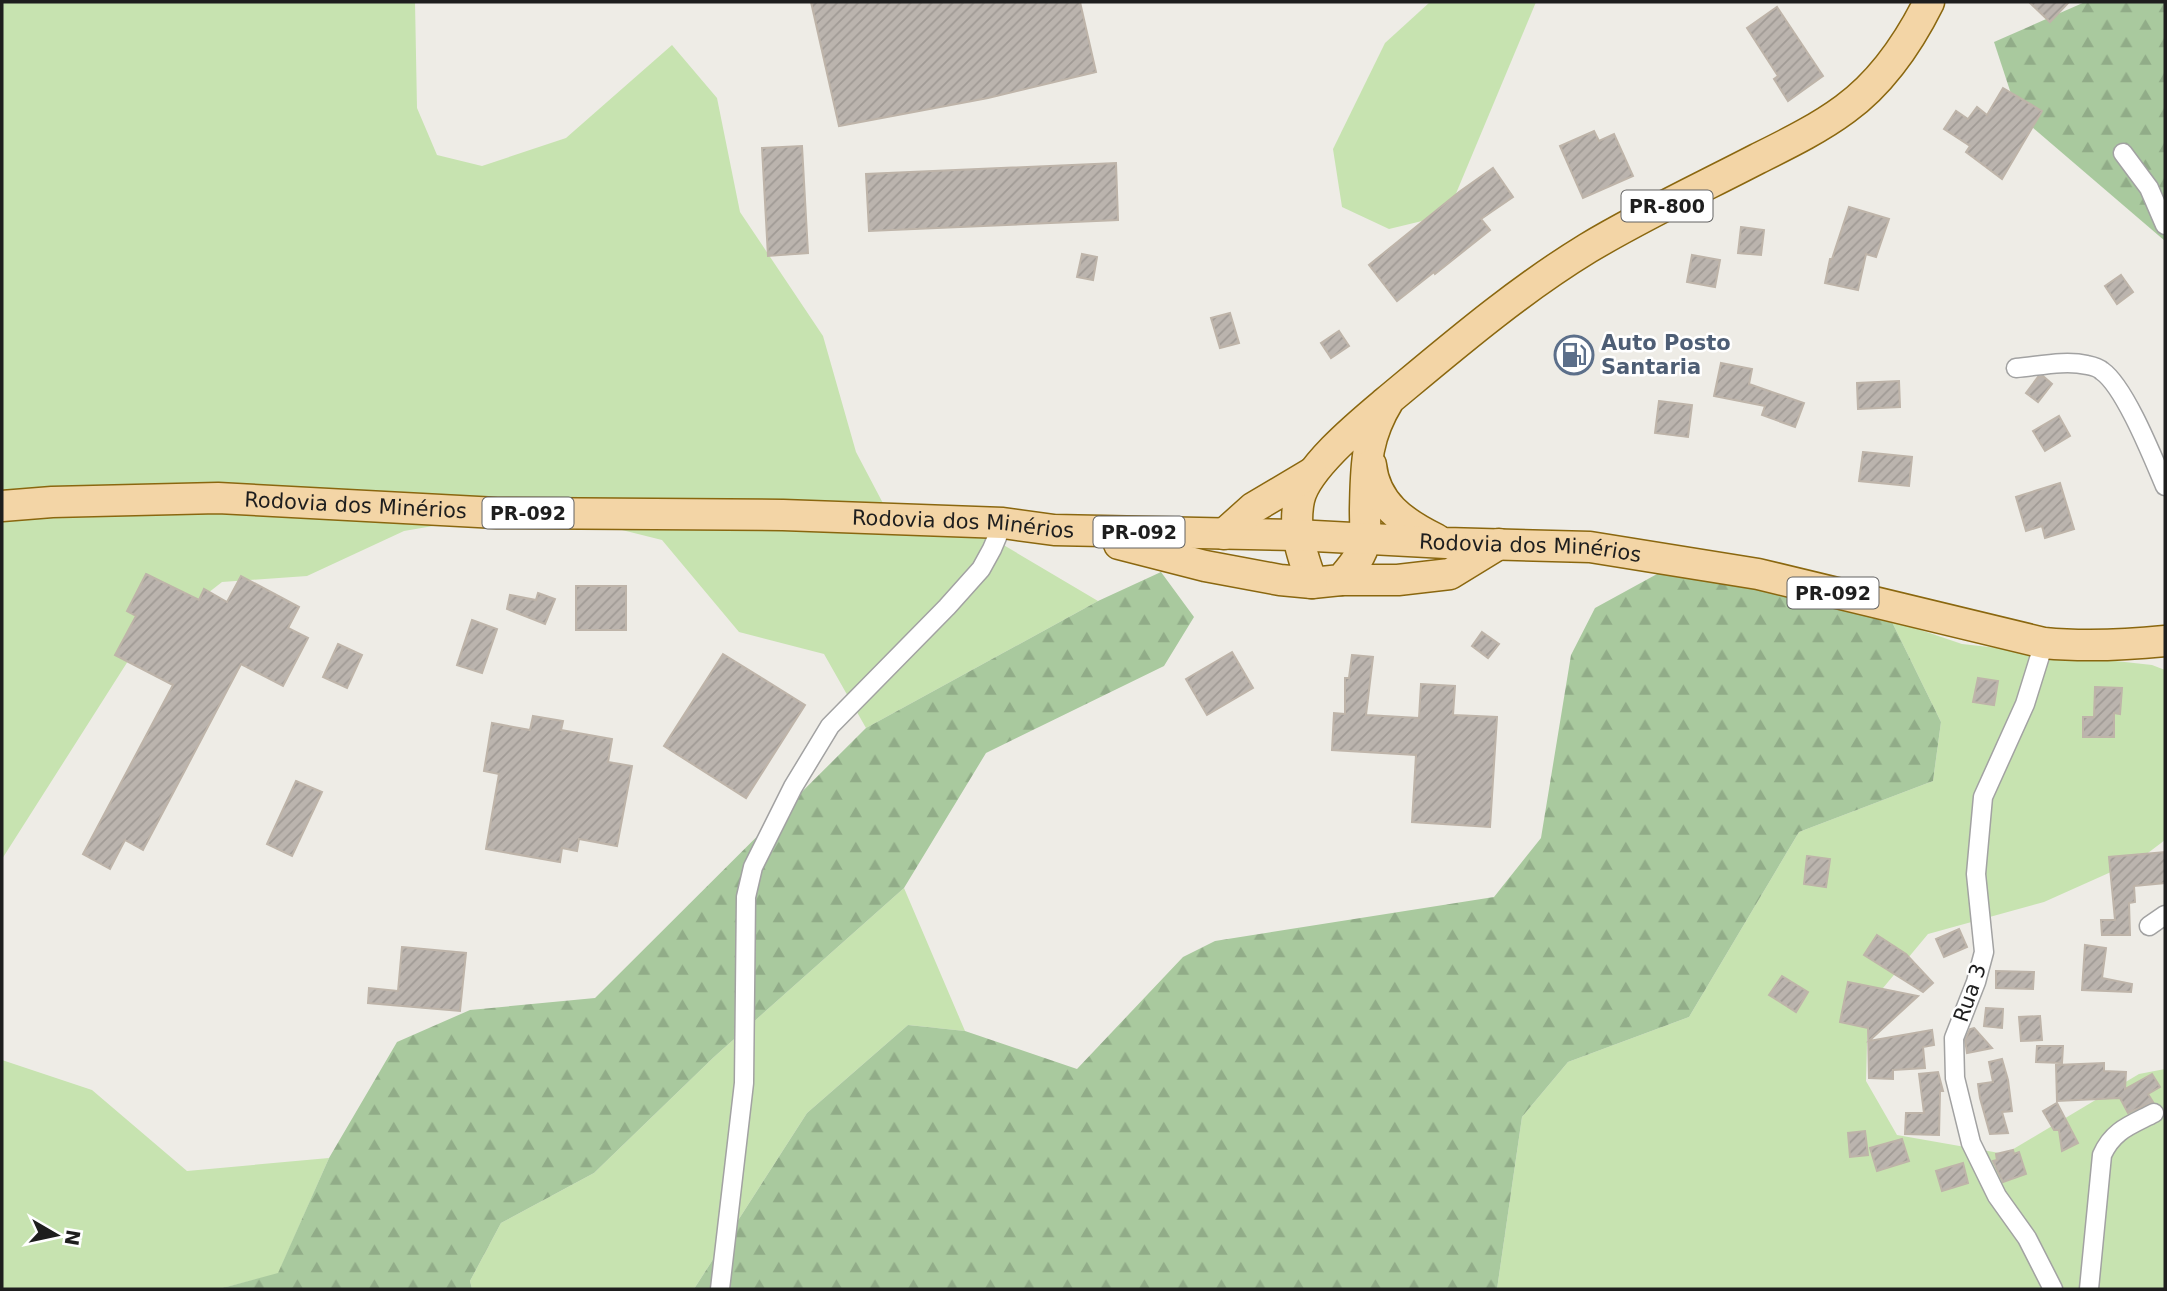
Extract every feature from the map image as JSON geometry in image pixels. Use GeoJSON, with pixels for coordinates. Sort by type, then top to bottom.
{"type":"FeatureCollection","features":[{"type":"Feature","properties":{"kind":"main road","name":"PR-800"},"geometry":{"type":"LineString","coordinates":[[1296,535],[1299,498],[1315,471],[1346,436],[1442,355],[1531,286],[1588,248],[1789,143],[1845,109],[1874,84],[1898,55],[1929,2]]}},
{"type":"Feature","properties":{"kind":"main road","name":"PR-800"},"geometry":{"type":"LineString","coordinates":[[1364,538],[1368,443],[1378,417],[1389,400]]}},
{"type":"Feature","properties":{"kind":"main road"},"geometry":{"type":"LineString","coordinates":[[1368,443],[1374,485],[1382,498],[1411,527],[1446,543]]}},
{"type":"Feature","properties":{"kind":"main road"},"geometry":{"type":"LineString","coordinates":[[1224,534],[1253,508],[1315,471]]}},
{"type":"Feature","properties":{"kind":"main road","name":"Rodovia dos Minérios"},"geometry":{"type":"LineString","coordinates":[[2,506],[52,502],[218,498],[497,513],[783,515],[1003,523],[1054,530],[1296,535],[1590,547],[1758,574],[2044,643],[2070,646],[2165,641]]}},
{"type":"Feature","properties":{"kind":"main road"},"geometry":{"type":"LineString","coordinates":[[1054,530],[1205,566],[1312,583],[1398,580],[1450,574],[1499,544]]}},
{"type":"Feature","properties":{"kind":"main road"},"geometry":{"type":"LineString","coordinates":[[1296,535],[1312,583]]}},
{"type":"Feature","properties":{"kind":"main road"},"geometry":{"type":"LineString","coordinates":[[1341,580],[1360,554],[1364,538]]}},
{"type":"Feature","properties":{"kind":"street"},"geometry":{"type":"LineString","coordinates":[[2123,153],[2149,188],[2165,225]]}},
{"type":"Feature","properties":{"kind":"street"},"geometry":{"type":"LineString","coordinates":[[2016,368],[2075,363],[2103,371],[2118,388],[2165,485]]}},
{"type":"Feature","properties":{"kind":"street"},"geometry":{"type":"LineString","coordinates":[[720,1289],[744,1083],[746,897],[753,867],[793,787],[830,726],[981,569],[1003,523]]}},
{"type":"Feature","properties":{"kind":"street","name":"Rua 3"},"geometry":{"type":"LineString","coordinates":[[2044,643],[2025,704],[1983,797],[1976,874],[1984,952],[1976,982],[1954,1038],[1955,1078],[1971,1143],[1997,1196],[2027,1238],[2053,1289]]}},
{"type":"Feature","properties":{"kind":"street"},"geometry":{"type":"LineString","coordinates":[[2149,926],[2165,915]]}},
{"type":"Feature","properties":{"kind":"street"},"geometry":{"type":"LineString","coordinates":[[2089,1289],[2102,1155],[2115,1133],[2154,1113]]}},
{"type":"Feature","properties":{"kind":"green space"},"geometry":{"type":"Polygon","coordinates":[[[2,2],[415,2],[417,108],[437,155],[482,166],[566,138],[672,45],[717,98],[740,212],[823,336],[856,452],[886,509],[995,540],[1098,601],[866,728],[824,654],[739,632],[662,540],[606,526],[462,521],[404,531],[307,576],[222,582],[135,650],[2,859],[2,2]]]}},
{"type":"Feature","properties":{"kind":"green space"},"geometry":{"type":"Polygon","coordinates":[[[1430,2],[1536,2],[1447,215],[1389,229],[1342,207],[1333,149],[1385,43],[1430,2]]]}},
{"type":"Feature","properties":{"kind":"green space"},"geometry":{"type":"Polygon","coordinates":[[[2085,2],[2165,2],[2165,241],[2018,115],[1994,42],[2085,2]]]}},
{"type":"Feature","properties":{"kind":"green space"},"geometry":{"type":"Polygon","coordinates":[[[1668,568],[1891,620],[1941,722],[1933,781],[1799,832],[1689,1017],[1568,1062],[1522,1117],[1497,1289],[694,1289],[807,1113],[908,1025],[965,1031],[1077,1069],[1183,957],[1215,941],[1494,897],[1541,838],[1571,655],[1595,608],[1668,568]]]}},
{"type":"Feature","properties":{"kind":"green space"},"geometry":{"type":"Polygon","coordinates":[[[1161,572],[1194,617],[1164,666],[986,753],[904,888],[714,1057],[594,1173],[501,1223],[470,1281],[472,1289],[219,1289],[278,1273],[329,1158],[397,1042],[470,1010],[595,998],[866,728],[1098,601],[1161,572]]]}},
{"type":"Feature","properties":{"kind":"green space"},"geometry":{"type":"Polygon","coordinates":[[[1891,620],[1962,644],[2152,665],[2165,670],[2165,840],[2140,859],[2044,902],[1928,934],[1868,1006],[1866,1081],[1897,1135],[2005,1154],[2139,1074],[2165,1069],[2165,1289],[1497,1289],[1522,1117],[1568,1062],[1689,1017],[1799,832],[1933,781],[1941,722],[1891,620]]]}},
{"type":"Feature","properties":{"kind":"green space"},"geometry":{"type":"Polygon","coordinates":[[[904,888],[965,1031],[908,1025],[807,1113],[694,1289],[472,1289],[470,1281],[501,1223],[594,1173],[714,1057],[904,888]]]}},
{"type":"Feature","properties":{"kind":"green space"},"geometry":{"type":"Polygon","coordinates":[[[2,1060],[92,1090],[187,1171],[329,1158],[278,1274],[219,1289],[2,1289],[2,1060]]]}},
{"type":"Feature","properties":{"kind":"building"},"geometry":{"type":"Polygon","coordinates":[[[811,2],[1080,2],[1096,72],[988,98],[839,126],[811,2]]]}},
{"type":"Feature","properties":{"kind":"building"},"geometry":{"type":"Polygon","coordinates":[[[2029,2],[2069,2],[2050,22],[2029,2]]]}},
{"type":"Feature","properties":{"kind":"building"},"geometry":{"type":"Polygon","coordinates":[[[1777,7],[1823,76],[1788,101],[1774,79],[1778,76],[1747,28],[1777,7]]]}},
{"type":"Feature","properties":{"kind":"building"},"geometry":{"type":"Polygon","coordinates":[[[2003,88],[2042,111],[2002,179],[1966,152],[1970,146],[1944,129],[1956,111],[1968,119],[1977,107],[1987,115],[2003,88]]]}},
{"type":"Feature","properties":{"kind":"building"},"geometry":{"type":"Polygon","coordinates":[[[1594,131],[1599,141],[1614,134],[1633,176],[1583,198],[1560,146],[1594,131]]]}},
{"type":"Feature","properties":{"kind":"building"},"geometry":{"type":"Polygon","coordinates":[[[802,146],[808,253],[768,256],[762,148],[802,146]]]}},
{"type":"Feature","properties":{"kind":"building"},"geometry":{"type":"Polygon","coordinates":[[[1116,163],[1118,220],[869,231],[866,174],[1116,163]]]}},
{"type":"Feature","properties":{"kind":"building"},"geometry":{"type":"Polygon","coordinates":[[[1493,168],[1513,197],[1481,219],[1490,230],[1397,301],[1369,265],[1493,168]]]}},
{"type":"Feature","properties":{"kind":"building"},"geometry":{"type":"Polygon","coordinates":[[[1849,207],[1889,219],[1876,257],[1866,254],[1858,290],[1825,283],[1830,259],[1849,207]]]}},
{"type":"Feature","properties":{"kind":"building"},"geometry":{"type":"Polygon","coordinates":[[[1741,227],[1764,230],[1761,255],[1738,253],[1741,227]]]}},
{"type":"Feature","properties":{"kind":"building"},"geometry":{"type":"Polygon","coordinates":[[[1082,254],[1097,257],[1093,280],[1077,277],[1082,254]]]}},
{"type":"Feature","properties":{"kind":"building"},"geometry":{"type":"Polygon","coordinates":[[[1692,255],[1720,260],[1715,287],[1687,282],[1692,255]]]}},
{"type":"Feature","properties":{"kind":"building"},"geometry":{"type":"Polygon","coordinates":[[[2121,275],[2133,292],[2117,304],[2105,286],[2121,275]]]}},
{"type":"Feature","properties":{"kind":"building"},"geometry":{"type":"Polygon","coordinates":[[[1230,313],[1239,343],[1220,348],[1211,318],[1230,313]]]}},
{"type":"Feature","properties":{"kind":"building"},"geometry":{"type":"Polygon","coordinates":[[[1339,331],[1349,346],[1331,358],[1321,343],[1339,331]]]}},
{"type":"Feature","properties":{"kind":"building"},"geometry":{"type":"Polygon","coordinates":[[[1721,363],[1752,369],[1749,384],[1804,403],[1795,427],[1762,415],[1765,406],[1714,396],[1721,363]]]}},
{"type":"Feature","properties":{"kind":"building"},"geometry":{"type":"Polygon","coordinates":[[[2043,376],[2052,384],[2038,402],[2026,393],[2038,377],[2043,376]]]}},
{"type":"Feature","properties":{"kind":"building"},"geometry":{"type":"Polygon","coordinates":[[[1899,381],[1900,407],[1858,409],[1857,383],[1899,381]]]}},
{"type":"Feature","properties":{"kind":"building"},"geometry":{"type":"Polygon","coordinates":[[[1659,401],[1692,405],[1688,437],[1655,433],[1659,401]]]}},
{"type":"Feature","properties":{"kind":"building"},"geometry":{"type":"Polygon","coordinates":[[[2059,416],[2070,436],[2045,451],[2033,431],[2059,416]]]}},
{"type":"Feature","properties":{"kind":"building"},"geometry":{"type":"Polygon","coordinates":[[[1863,452],[1912,457],[1909,486],[1859,481],[1863,452]]]}},
{"type":"Feature","properties":{"kind":"building"},"geometry":{"type":"Polygon","coordinates":[[[2060,483],[2074,529],[2045,538],[2042,526],[2026,531],[2016,497],[2060,483]]]}},
{"type":"Feature","properties":{"kind":"building"},"geometry":{"type":"Polygon","coordinates":[[[146,574],[199,600],[204,589],[227,602],[241,576],[299,607],[288,628],[308,638],[283,686],[241,664],[143,850],[125,840],[110,869],[83,854],[173,685],[115,655],[136,616],[127,611],[146,574]]]}},
{"type":"Feature","properties":{"kind":"building"},"geometry":{"type":"Polygon","coordinates":[[[576,586],[626,586],[626,630],[576,630],[576,586]]]}},
{"type":"Feature","properties":{"kind":"building"},"geometry":{"type":"Polygon","coordinates":[[[538,593],[555,599],[545,624],[507,609],[510,595],[536,600],[538,593]]]}},
{"type":"Feature","properties":{"kind":"building"},"geometry":{"type":"Polygon","coordinates":[[[472,620],[497,629],[482,673],[457,665],[472,620]]]}},
{"type":"Feature","properties":{"kind":"building"},"geometry":{"type":"Polygon","coordinates":[[[1482,632],[1499,644],[1488,658],[1472,646],[1482,632]]]}},
{"type":"Feature","properties":{"kind":"building"},"geometry":{"type":"Polygon","coordinates":[[[338,644],[362,655],[347,688],[323,677],[338,644]]]}},
{"type":"Feature","properties":{"kind":"building"},"geometry":{"type":"Polygon","coordinates":[[[1232,652],[1253,688],[1207,715],[1186,679],[1232,652]]]}},
{"type":"Feature","properties":{"kind":"building"},"geometry":{"type":"Polygon","coordinates":[[[723,654],[805,705],[746,798],[664,746],[723,654]]]}},
{"type":"Feature","properties":{"kind":"building"},"geometry":{"type":"Polygon","coordinates":[[[1352,655],[1373,657],[1366,715],[1419,718],[1421,684],[1455,686],[1453,715],[1497,717],[1490,827],[1412,822],[1416,755],[1332,750],[1334,713],[1345,714],[1345,678],[1349,678],[1352,655]]]}},
{"type":"Feature","properties":{"kind":"building"},"geometry":{"type":"Polygon","coordinates":[[[1978,678],[1998,681],[1994,705],[1973,702],[1978,678]]]}},
{"type":"Feature","properties":{"kind":"building"},"geometry":{"type":"Polygon","coordinates":[[[2095,687],[2122,688],[2120,714],[2114,713],[2114,737],[2083,737],[2083,717],[2094,717],[2095,687]]]}},
{"type":"Feature","properties":{"kind":"building"},"geometry":{"type":"Polygon","coordinates":[[[533,716],[563,721],[561,730],[612,739],[608,762],[632,766],[617,846],[579,839],[577,851],[562,848],[560,862],[486,849],[499,774],[484,771],[492,723],[530,730],[533,716]]]}},
{"type":"Feature","properties":{"kind":"building"},"geometry":{"type":"Polygon","coordinates":[[[296,781],[322,792],[292,856],[267,844],[296,781]]]}},
{"type":"Feature","properties":{"kind":"building"},"geometry":{"type":"Polygon","coordinates":[[[2165,852],[2165,883],[2134,886],[2135,902],[2129,903],[2130,935],[2102,935],[2101,920],[2115,920],[2109,857],[2165,852]]]}},
{"type":"Feature","properties":{"kind":"building"},"geometry":{"type":"Polygon","coordinates":[[[1807,856],[1830,859],[1826,887],[1804,884],[1807,856]]]}},
{"type":"Feature","properties":{"kind":"building"},"geometry":{"type":"Polygon","coordinates":[[[1959,929],[1967,947],[1944,957],[1936,939],[1959,929]]]}},
{"type":"Feature","properties":{"kind":"building"},"geometry":{"type":"Polygon","coordinates":[[[1877,935],[1906,954],[1933,983],[1923,992],[1864,955],[1877,935]]]}},
{"type":"Feature","properties":{"kind":"building"},"geometry":{"type":"Polygon","coordinates":[[[2085,945],[2106,948],[2102,978],[2132,984],[2131,992],[2082,990],[2085,945]]]}},
{"type":"Feature","properties":{"kind":"building"},"geometry":{"type":"Polygon","coordinates":[[[402,947],[466,953],[460,1011],[368,1003],[369,988],[398,991],[402,947]]]}},
{"type":"Feature","properties":{"kind":"building"},"geometry":{"type":"Polygon","coordinates":[[[1996,971],[2034,972],[2033,989],[1996,988],[1996,971]]]}},
{"type":"Feature","properties":{"kind":"building"},"geometry":{"type":"Polygon","coordinates":[[[1782,976],[1808,992],[1796,1012],[1769,995],[1782,976]]]}},
{"type":"Feature","properties":{"kind":"building"},"geometry":{"type":"Polygon","coordinates":[[[1848,982],[1918,996],[1869,1041],[1932,1030],[1934,1045],[1923,1047],[1925,1068],[1893,1070],[1893,1079],[1869,1078],[1868,1028],[1840,1022],[1848,982]]]}},
{"type":"Feature","properties":{"kind":"building"},"geometry":{"type":"Polygon","coordinates":[[[1986,1008],[2003,1009],[2002,1028],[1984,1026],[1986,1008]]]}},
{"type":"Feature","properties":{"kind":"building"},"geometry":{"type":"Polygon","coordinates":[[[2040,1016],[2042,1040],[2021,1041],[2019,1017],[2040,1016]]]}},
{"type":"Feature","properties":{"kind":"building"},"geometry":{"type":"Polygon","coordinates":[[[1974,1028],[1992,1048],[1967,1053],[1965,1040],[1970,1029],[1974,1028]]]}},
{"type":"Feature","properties":{"kind":"building"},"geometry":{"type":"Polygon","coordinates":[[[2037,1046],[2063,1046],[2062,1063],[2036,1062],[2037,1046]]]}},
{"type":"Feature","properties":{"kind":"building"},"geometry":{"type":"Polygon","coordinates":[[[2002,1059],[2012,1111],[2002,1112],[2008,1133],[1990,1134],[1978,1084],[1993,1082],[1989,1062],[2002,1059]]]}},
{"type":"Feature","properties":{"kind":"building"},"geometry":{"type":"Polygon","coordinates":[[[2104,1063],[2104,1071],[2126,1072],[2125,1089],[2152,1074],[2160,1087],[2148,1094],[2153,1102],[2128,1113],[2120,1098],[2057,1101],[2056,1065],[2104,1063]]]}},
{"type":"Feature","properties":{"kind":"building"},"geometry":{"type":"Polygon","coordinates":[[[1938,1072],[1943,1091],[1940,1091],[1939,1135],[1905,1134],[1906,1113],[1924,1113],[1919,1074],[1938,1072]]]}},
{"type":"Feature","properties":{"kind":"building"},"geometry":{"type":"Polygon","coordinates":[[[2057,1103],[2078,1143],[2062,1151],[2059,1130],[2054,1130],[2043,1111],[2057,1103]]]}},
{"type":"Feature","properties":{"kind":"building"},"geometry":{"type":"Polygon","coordinates":[[[1865,1131],[1868,1155],[1850,1157],[1848,1133],[1865,1131]]]}},
{"type":"Feature","properties":{"kind":"building"},"geometry":{"type":"Polygon","coordinates":[[[1902,1139],[1909,1161],[1877,1171],[1870,1148],[1902,1139]]]}},
{"type":"Feature","properties":{"kind":"building"},"geometry":{"type":"Polygon","coordinates":[[[2013,1150],[2014,1154],[2019,1152],[2026,1174],[2003,1182],[1993,1161],[1997,1160],[1996,1154],[2013,1150]]]}},
{"type":"Feature","properties":{"kind":"building"},"geometry":{"type":"Polygon","coordinates":[[[1963,1163],[1968,1183],[1942,1191],[1936,1171],[1963,1163]]]}},
{"type":"Feature","properties":{"kind":"place","name":"Auto Posto Santaria"},"geometry":{"type":"Point","coordinates":[1574,355]}}]}
